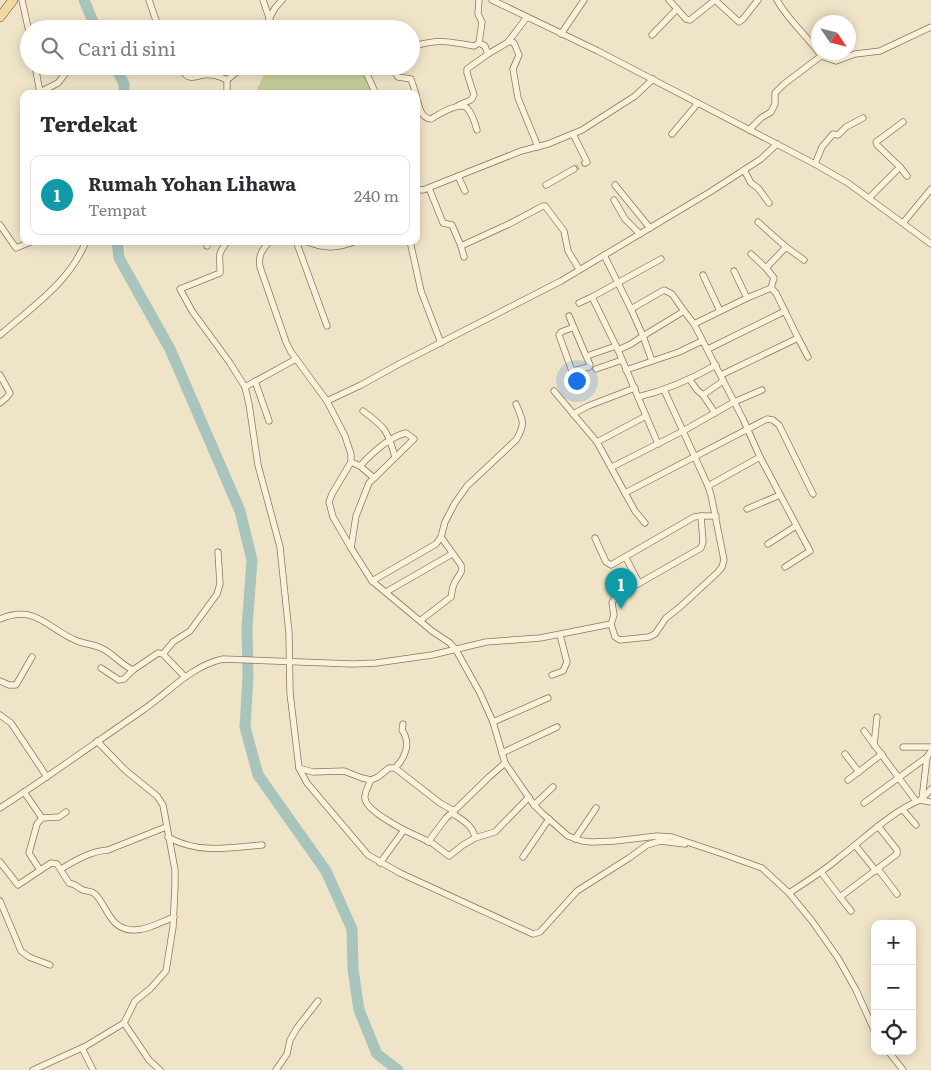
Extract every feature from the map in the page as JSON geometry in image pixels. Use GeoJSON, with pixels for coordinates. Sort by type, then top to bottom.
{"type":"FeatureCollection","features":[{"type":"Feature","properties":{"kind":"main road"},"geometry":{"type":"LineString","coordinates":[[0,17],[10,2]]}},
{"type":"Feature","properties":{"kind":"street"},"geometry":{"type":"LineString","coordinates":[[22,0],[26,20]]}},
{"type":"Feature","properties":{"kind":"street"},"geometry":{"type":"LineString","coordinates":[[149,0],[156,20]]}},
{"type":"Feature","properties":{"kind":"street"},"geometry":{"type":"LineString","coordinates":[[263,0],[269,19]]}},
{"type":"Feature","properties":{"kind":"street"},"geometry":{"type":"LineString","coordinates":[[269,19],[282,0]]}},
{"type":"Feature","properties":{"kind":"street"},"geometry":{"type":"LineString","coordinates":[[478,0],[478,14],[482,22],[479,43]]}},
{"type":"Feature","properties":{"kind":"street"},"geometry":{"type":"LineString","coordinates":[[492,0],[653,79],[815,164],[848,183],[931,244]]}},
{"type":"Feature","properties":{"kind":"street"},"geometry":{"type":"LineString","coordinates":[[561,34],[584,0]]}},
{"type":"Feature","properties":{"kind":"street"},"geometry":{"type":"LineString","coordinates":[[669,0],[686,19],[692,19],[715,0],[739,22],[743,20],[758,0]]}},
{"type":"Feature","properties":{"kind":"street"},"geometry":{"type":"LineString","coordinates":[[778,0],[797,29],[811,42]]}},
{"type":"Feature","properties":{"kind":"street"},"geometry":{"type":"LineString","coordinates":[[652,34],[677,9]]}},
{"type":"Feature","properties":{"kind":"street"},"geometry":{"type":"LineString","coordinates":[[420,109],[422,116],[426,119],[431,119],[471,100],[474,95],[466,73],[467,69],[508,42],[527,17]]}},
{"type":"Feature","properties":{"kind":"street"},"geometry":{"type":"LineString","coordinates":[[856,54],[880,52],[931,27]]}},
{"type":"Feature","properties":{"kind":"street"},"geometry":{"type":"LineString","coordinates":[[420,44],[428,41],[444,41],[474,46],[479,43]]}},
{"type":"Feature","properties":{"kind":"street"},"geometry":{"type":"LineString","coordinates":[[508,42],[513,42],[519,55],[513,69],[518,98],[538,147]]}},
{"type":"Feature","properties":{"kind":"street"},"geometry":{"type":"LineString","coordinates":[[479,43],[485,46],[488,54]]}},
{"type":"Feature","properties":{"kind":"street"},"geometry":{"type":"LineString","coordinates":[[749,130],[771,112],[775,104],[775,94],[784,84],[816,60]]}},
{"type":"Feature","properties":{"kind":"street"},"geometry":{"type":"LineString","coordinates":[[37,75],[39,90]]}},
{"type":"Feature","properties":{"kind":"street"},"geometry":{"type":"LineString","coordinates":[[46,90],[58,84],[64,75]]}},
{"type":"Feature","properties":{"kind":"street"},"geometry":{"type":"LineString","coordinates":[[184,75],[190,78],[211,75],[227,80]]}},
{"type":"Feature","properties":{"kind":"street"},"geometry":{"type":"LineString","coordinates":[[227,80],[233,75]]}},
{"type":"Feature","properties":{"kind":"street"},"geometry":{"type":"LineString","coordinates":[[368,75],[374,90]]}},
{"type":"Feature","properties":{"kind":"street"},"geometry":{"type":"LineString","coordinates":[[397,75],[398,77],[411,79],[414,90]]}},
{"type":"Feature","properties":{"kind":"street"},"geometry":{"type":"LineString","coordinates":[[420,190],[429,188],[582,130],[635,96],[653,79]]}},
{"type":"Feature","properties":{"kind":"street"},"geometry":{"type":"LineString","coordinates":[[227,80],[227,90]]}},
{"type":"Feature","properties":{"kind":"street"},"geometry":{"type":"LineString","coordinates":[[672,134],[698,103]]}},
{"type":"Feature","properties":{"kind":"street"},"geometry":{"type":"LineString","coordinates":[[457,106],[465,106],[468,109],[477,130]]}},
{"type":"Feature","properties":{"kind":"street"},"geometry":{"type":"LineString","coordinates":[[815,164],[822,147],[830,136],[833,134],[838,135],[846,127],[863,118]]}},
{"type":"Feature","properties":{"kind":"street"},"geometry":{"type":"LineString","coordinates":[[902,122],[876,142],[907,176]]}},
{"type":"Feature","properties":{"kind":"street"},"geometry":{"type":"LineString","coordinates":[[573,134],[587,162],[585,164]]}},
{"type":"Feature","properties":{"kind":"street"},"geometry":{"type":"LineString","coordinates":[[327,401],[520,303],[579,270],[744,170],[765,156],[778,144]]}},
{"type":"Feature","properties":{"kind":"street"},"geometry":{"type":"LineString","coordinates":[[869,198],[900,167]]}},
{"type":"Feature","properties":{"kind":"street"},"geometry":{"type":"LineString","coordinates":[[546,185],[574,169]]}},
{"type":"Feature","properties":{"kind":"street"},"geometry":{"type":"LineString","coordinates":[[744,170],[750,184],[758,188],[769,203]]}},
{"type":"Feature","properties":{"kind":"street"},"geometry":{"type":"LineString","coordinates":[[458,176],[465,191]]}},
{"type":"Feature","properties":{"kind":"street"},"geometry":{"type":"LineString","coordinates":[[615,186],[650,228]]}},
{"type":"Feature","properties":{"kind":"street"},"geometry":{"type":"LineString","coordinates":[[429,188],[444,225],[452,224],[464,257]]}},
{"type":"Feature","properties":{"kind":"street"},"geometry":{"type":"LineString","coordinates":[[904,223],[931,189]]}},
{"type":"Feature","properties":{"kind":"street"},"geometry":{"type":"LineString","coordinates":[[614,200],[625,219],[640,234]]}},
{"type":"Feature","properties":{"kind":"street"},"geometry":{"type":"LineString","coordinates":[[461,246],[545,206],[564,231],[568,251],[579,270]]}},
{"type":"Feature","properties":{"kind":"street"},"geometry":{"type":"LineString","coordinates":[[758,222],[804,260]]}},
{"type":"Feature","properties":{"kind":"street"},"geometry":{"type":"LineString","coordinates":[[0,224],[16,248],[23,245]]}},
{"type":"Feature","properties":{"kind":"street"},"geometry":{"type":"LineString","coordinates":[[0,335],[33,308],[72,269],[84,245]]}},
{"type":"Feature","properties":{"kind":"street"},"geometry":{"type":"LineString","coordinates":[[225,245],[219,256],[220,273],[180,289],[192,311],[245,388],[250,404],[258,465],[280,547],[286,602],[290,693],[299,768],[307,784],[360,848],[368,855],[380,863],[528,933],[536,934],[540,932],[577,891],[648,844],[660,840],[694,845]]}},
{"type":"Feature","properties":{"kind":"street"},"geometry":{"type":"LineString","coordinates":[[267,245],[259,257],[260,267],[286,342],[327,401],[345,436],[351,454],[350,462],[329,502],[334,517],[372,581],[450,643],[456,650],[470,672],[493,722],[506,763],[534,804],[568,836],[575,839],[592,842],[657,836],[672,837],[762,868],[789,893],[812,921],[838,958],[856,990],[871,1023]]}},
{"type":"Feature","properties":{"kind":"street"},"geometry":{"type":"LineString","coordinates":[[297,245],[327,326]]}},
{"type":"Feature","properties":{"kind":"street"},"geometry":{"type":"LineString","coordinates":[[319,245],[329,248],[346,245]]}},
{"type":"Feature","properties":{"kind":"street"},"geometry":{"type":"LineString","coordinates":[[411,245],[421,291],[441,343]]}},
{"type":"Feature","properties":{"kind":"street"},"geometry":{"type":"LineString","coordinates":[[766,268],[786,247]]}},
{"type":"Feature","properties":{"kind":"street"},"geometry":{"type":"LineString","coordinates":[[751,254],[774,278],[771,288]]}},
{"type":"Feature","properties":{"kind":"street"},"geometry":{"type":"LineString","coordinates":[[604,255],[632,309],[652,360]]}},
{"type":"Feature","properties":{"kind":"street"},"geometry":{"type":"LineString","coordinates":[[579,303],[661,259]]}},
{"type":"Feature","properties":{"kind":"street"},"geometry":{"type":"LineString","coordinates":[[734,271],[747,298]]}},
{"type":"Feature","properties":{"kind":"street"},"geometry":{"type":"LineString","coordinates":[[704,275],[720,311]]}},
{"type":"Feature","properties":{"kind":"street"},"geometry":{"type":"LineString","coordinates":[[694,324],[771,288]]}},
{"type":"Feature","properties":{"kind":"street"},"geometry":{"type":"LineString","coordinates":[[771,288],[776,293],[808,357]]}},
{"type":"Feature","properties":{"kind":"street"},"geometry":{"type":"LineString","coordinates":[[632,309],[664,290],[672,294],[694,324],[760,457],[810,551],[785,567]]}},
{"type":"Feature","properties":{"kind":"street"},"geometry":{"type":"LineString","coordinates":[[592,297],[617,348],[658,444]]}},
{"type":"Feature","properties":{"kind":"street"},"geometry":{"type":"LineString","coordinates":[[587,356],[631,344],[684,311]]}},
{"type":"Feature","properties":{"kind":"street"},"geometry":{"type":"LineString","coordinates":[[708,350],[785,311]]}},
{"type":"Feature","properties":{"kind":"street"},"geometry":{"type":"LineString","coordinates":[[569,316],[574,327],[587,356],[590,365],[575,371],[571,370],[559,335],[561,332],[574,327]]}},
{"type":"Feature","properties":{"kind":"street"},"geometry":{"type":"LineString","coordinates":[[703,395],[722,378],[798,338]]}},
{"type":"Feature","properties":{"kind":"street"},"geometry":{"type":"LineString","coordinates":[[626,370],[679,352],[702,341]]}},
{"type":"Feature","properties":{"kind":"street"},"geometry":{"type":"LineString","coordinates":[[245,388],[296,359]]}},
{"type":"Feature","properties":{"kind":"street"},"geometry":{"type":"LineString","coordinates":[[596,369],[622,360]]}},
{"type":"Feature","properties":{"kind":"street"},"geometry":{"type":"LineString","coordinates":[[638,397],[690,380],[716,365]]}},
{"type":"Feature","properties":{"kind":"street"},"geometry":{"type":"LineString","coordinates":[[0,375],[10,393],[0,402]]}},
{"type":"Feature","properties":{"kind":"street"},"geometry":{"type":"LineString","coordinates":[[690,380],[715,413]]}},
{"type":"Feature","properties":{"kind":"street"},"geometry":{"type":"LineString","coordinates":[[255,381],[269,421]]}},
{"type":"Feature","properties":{"kind":"street"},"geometry":{"type":"LineString","coordinates":[[573,414],[634,388]]}},
{"type":"Feature","properties":{"kind":"street"},"geometry":{"type":"LineString","coordinates":[[664,390],[708,486],[716,516],[724,564],[718,572],[666,618],[654,634],[620,640],[615,637],[611,624],[614,615],[613,600],[701,548],[703,542],[701,516]]}},
{"type":"Feature","properties":{"kind":"street"},"geometry":{"type":"LineString","coordinates":[[612,467],[683,431],[734,402],[762,390]]}},
{"type":"Feature","properties":{"kind":"street"},"geometry":{"type":"LineString","coordinates":[[554,391],[596,442],[612,467],[635,511],[646,523]]}},
{"type":"Feature","properties":{"kind":"street"},"geometry":{"type":"LineString","coordinates":[[372,581],[436,544],[441,537],[448,516],[467,486],[516,440],[523,427],[523,421],[516,404]]}},
{"type":"Feature","properties":{"kind":"street"},"geometry":{"type":"LineString","coordinates":[[363,412],[376,420],[385,429],[395,457]]}},
{"type":"Feature","properties":{"kind":"street"},"geometry":{"type":"LineString","coordinates":[[596,442],[646,416]]}},
{"type":"Feature","properties":{"kind":"street"},"geometry":{"type":"LineString","coordinates":[[625,493],[767,419],[771,419],[777,422],[814,494]]}},
{"type":"Feature","properties":{"kind":"street"},"geometry":{"type":"LineString","coordinates":[[351,548],[356,516],[369,483],[414,439],[406,433],[399,435],[390,440],[360,466]]}},
{"type":"Feature","properties":{"kind":"street"},"geometry":{"type":"LineString","coordinates":[[708,486],[760,457]]}},
{"type":"Feature","properties":{"kind":"street"},"geometry":{"type":"LineString","coordinates":[[350,462],[360,466],[374,478]]}},
{"type":"Feature","properties":{"kind":"street"},"geometry":{"type":"LineString","coordinates":[[748,509],[780,495]]}},
{"type":"Feature","properties":{"kind":"street"},"geometry":{"type":"LineString","coordinates":[[595,538],[609,565],[614,565],[694,517],[716,516]]}},
{"type":"Feature","properties":{"kind":"street"},"geometry":{"type":"LineString","coordinates":[[768,544],[796,526]]}},
{"type":"Feature","properties":{"kind":"street"},"geometry":{"type":"LineString","coordinates":[[421,620],[451,597],[453,586],[461,573],[462,568],[441,537]]}},
{"type":"Feature","properties":{"kind":"street"},"geometry":{"type":"LineString","coordinates":[[163,654],[173,642],[190,631],[217,594],[220,584],[218,552]]}},
{"type":"Feature","properties":{"kind":"street"},"geometry":{"type":"LineString","coordinates":[[386,592],[452,554]]}},
{"type":"Feature","properties":{"kind":"street"},"geometry":{"type":"LineString","coordinates":[[626,558],[639,584]]}},
{"type":"Feature","properties":{"kind":"street"},"geometry":{"type":"LineString","coordinates":[[0,619],[19,613],[41,620],[76,641],[101,647],[133,670]]}},
{"type":"Feature","properties":{"kind":"street"},"geometry":{"type":"LineString","coordinates":[[0,808],[162,696],[185,677],[210,662],[223,659],[259,662],[376,663],[432,655],[486,642],[560,634],[611,624]]}},
{"type":"Feature","properties":{"kind":"street"},"geometry":{"type":"LineString","coordinates":[[552,675],[563,671],[567,662],[560,634]]}},
{"type":"Feature","properties":{"kind":"street"},"geometry":{"type":"LineString","coordinates":[[101,668],[119,680],[124,679],[133,670],[158,653],[163,654],[185,677]]}},
{"type":"Feature","properties":{"kind":"street"},"geometry":{"type":"LineString","coordinates":[[0,681],[9,685],[16,685],[32,657]]}},
{"type":"Feature","properties":{"kind":"street"},"geometry":{"type":"LineString","coordinates":[[493,722],[548,698]]}},
{"type":"Feature","properties":{"kind":"street"},"geometry":{"type":"LineString","coordinates":[[0,715],[11,722],[47,777]]}},
{"type":"Feature","properties":{"kind":"street"},"geometry":{"type":"LineString","coordinates":[[874,745],[877,717]]}},
{"type":"Feature","properties":{"kind":"street"},"geometry":{"type":"LineString","coordinates":[[395,768],[403,758],[407,744],[407,738],[402,730],[403,724]]}},
{"type":"Feature","properties":{"kind":"street"},"geometry":{"type":"LineString","coordinates":[[502,753],[557,727]]}},
{"type":"Feature","properties":{"kind":"street"},"geometry":{"type":"LineString","coordinates":[[864,731],[898,777],[919,800],[931,802]]}},
{"type":"Feature","properties":{"kind":"street"},"geometry":{"type":"LineString","coordinates":[[33,1070],[82,1048],[124,1023],[135,1001],[150,989],[166,971],[174,917],[175,870],[162,805],[157,796],[125,770],[97,741]]}},
{"type":"Feature","properties":{"kind":"street"},"geometry":{"type":"LineString","coordinates":[[903,747],[931,747]]}},
{"type":"Feature","properties":{"kind":"street"},"geometry":{"type":"LineString","coordinates":[[845,754],[859,772]]}},
{"type":"Feature","properties":{"kind":"street"},"geometry":{"type":"LineString","coordinates":[[848,780],[882,754]]}},
{"type":"Feature","properties":{"kind":"street"},"geometry":{"type":"LineString","coordinates":[[864,804],[929,754]]}},
{"type":"Feature","properties":{"kind":"street"},"geometry":{"type":"LineString","coordinates":[[919,800],[929,754]]}},
{"type":"Feature","properties":{"kind":"street"},"geometry":{"type":"LineString","coordinates":[[428,842],[453,812],[488,777],[506,763]]}},
{"type":"Feature","properties":{"kind":"street"},"geometry":{"type":"LineString","coordinates":[[299,768],[314,772],[344,771],[371,780],[389,768],[395,768],[470,826],[474,831],[474,838]]}},
{"type":"Feature","properties":{"kind":"street"},"geometry":{"type":"LineString","coordinates":[[371,780],[365,794],[366,803],[379,815],[437,846],[449,856],[474,838],[495,832],[529,797]]}},
{"type":"Feature","properties":{"kind":"street"},"geometry":{"type":"LineString","coordinates":[[534,804],[553,787]]}},
{"type":"Feature","properties":{"kind":"street"},"geometry":{"type":"LineString","coordinates":[[789,893],[821,872],[878,826],[919,800],[931,789]]}},
{"type":"Feature","properties":{"kind":"street"},"geometry":{"type":"LineString","coordinates":[[24,792],[42,818]]}},
{"type":"Feature","properties":{"kind":"street"},"geometry":{"type":"LineString","coordinates":[[575,839],[596,808]]}},
{"type":"Feature","properties":{"kind":"street"},"geometry":{"type":"LineString","coordinates":[[903,810],[916,826]]}},
{"type":"Feature","properties":{"kind":"street"},"geometry":{"type":"LineString","coordinates":[[40,870],[29,853],[37,824],[42,818],[59,817],[66,812]]}},
{"type":"Feature","properties":{"kind":"street"},"geometry":{"type":"LineString","coordinates":[[523,857],[549,819]]}},
{"type":"Feature","properties":{"kind":"street"},"geometry":{"type":"LineString","coordinates":[[840,897],[898,852],[878,826]]}},
{"type":"Feature","properties":{"kind":"street"},"geometry":{"type":"LineString","coordinates":[[61,869],[98,851],[108,850],[166,827]]}},
{"type":"Feature","properties":{"kind":"street"},"geometry":{"type":"LineString","coordinates":[[380,863],[404,830]]}},
{"type":"Feature","properties":{"kind":"street"},"geometry":{"type":"LineString","coordinates":[[168,837],[177,842],[203,848],[218,849],[262,845]]}},
{"type":"Feature","properties":{"kind":"street"},"geometry":{"type":"LineString","coordinates":[[855,845],[897,894]]}},
{"type":"Feature","properties":{"kind":"street"},"geometry":{"type":"LineString","coordinates":[[0,862],[18,885],[52,863],[57,864],[69,883],[76,884],[83,890],[96,894],[109,917],[124,928],[138,930],[174,917]]}},
{"type":"Feature","properties":{"kind":"street"},"geometry":{"type":"LineString","coordinates":[[821,872],[850,911]]}},
{"type":"Feature","properties":{"kind":"street"},"geometry":{"type":"LineString","coordinates":[[0,901],[21,950],[29,957],[50,965]]}},
{"type":"Feature","properties":{"kind":"street"},"geometry":{"type":"LineString","coordinates":[[276,1070],[287,1054],[290,1040],[297,1028],[318,1001]]}},
{"type":"Feature","properties":{"kind":"street"},"geometry":{"type":"LineString","coordinates":[[124,1023],[150,1060],[160,1070]]}},
{"type":"Feature","properties":{"kind":"street"},"geometry":{"type":"LineString","coordinates":[[82,1048],[93,1070]]}},
{"type":"Feature","properties":{"kind":"street"},"geometry":{"type":"LineString","coordinates":[[891,1055],[903,1070]]}},
{"type":"Feature","properties":{"kind":"green space"},"geometry":{"type":"Polygon","coordinates":[[[264,75],[365,75],[370,90],[257,90],[264,75]]]}},
{"type":"Feature","properties":{"kind":"waterway"},"geometry":{"type":"LineString","coordinates":[[84,0],[92,20]]}},
{"type":"Feature","properties":{"kind":"waterway"},"geometry":{"type":"LineString","coordinates":[[120,75],[124,84],[124,90]]}},
{"type":"Feature","properties":{"kind":"waterway"},"geometry":{"type":"LineString","coordinates":[[117,245],[119,258],[170,349],[240,511],[252,560],[247,628],[248,678],[245,727],[258,775],[326,871],[352,929],[353,969],[359,1010],[377,1054],[398,1070]]}},
{"type":"Feature","properties":{"kind":"tunnel"},"geometry":{"type":"LineString","coordinates":[[574,169],[585,163]]}},
{"type":"Feature","properties":{"kind":"place","name":"Rumah Yohan Lihawa"},"geometry":{"type":"Point","coordinates":[621,609]}}]}
